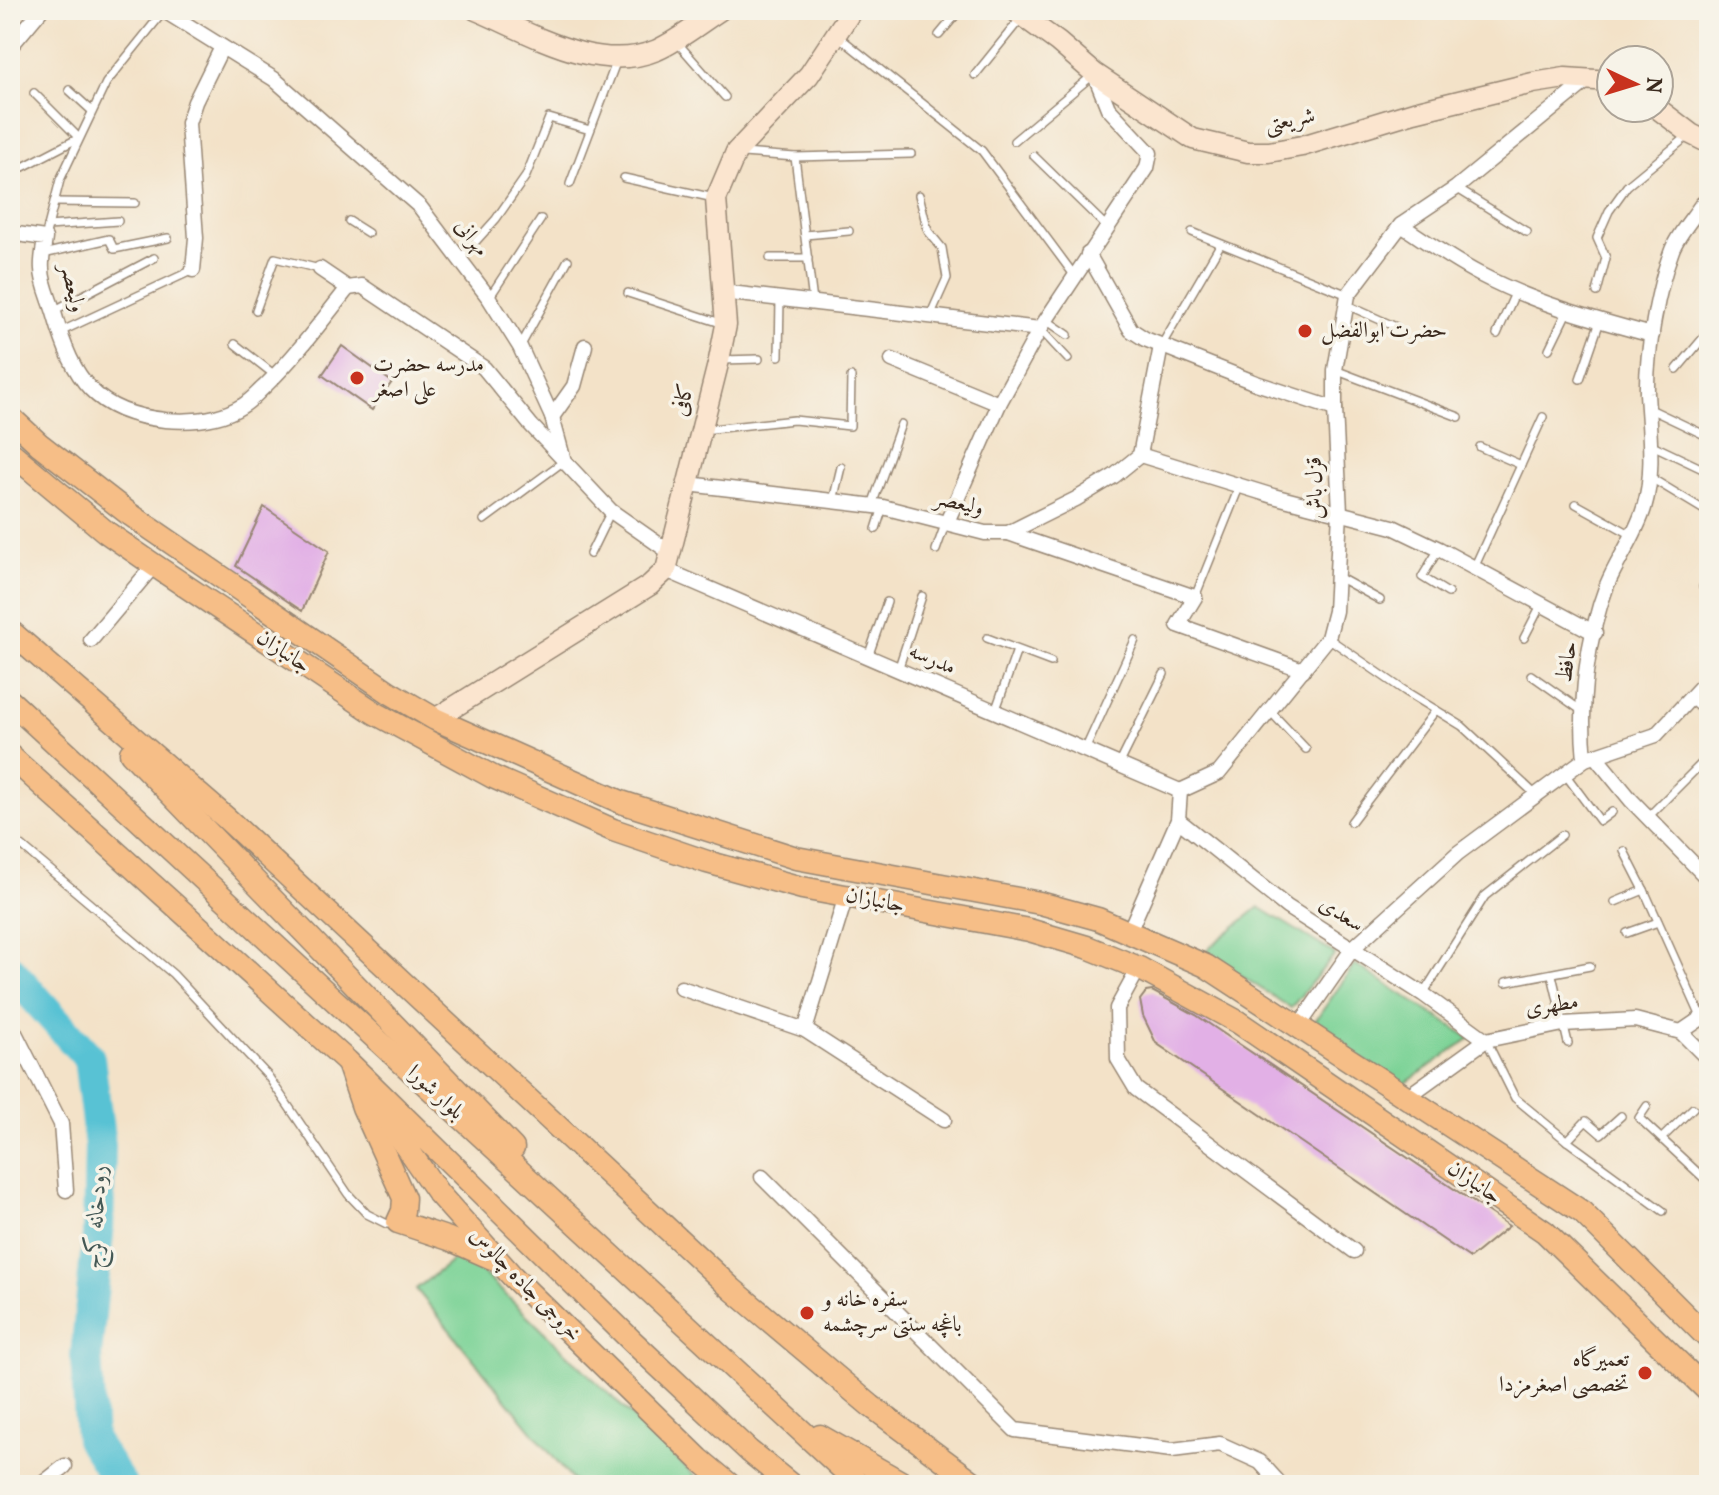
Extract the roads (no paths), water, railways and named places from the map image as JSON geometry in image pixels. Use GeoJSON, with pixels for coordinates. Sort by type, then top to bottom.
{"type":"FeatureCollection","features":[{"type":"Feature","properties":{"kind":"main road","name":"جانبازان"},"geometry":{"type":"LineString","coordinates":[[10,417],[39,444],[128,513],[389,692],[435,719],[621,802],[796,858],[1040,903],[1098,919],[1206,966],[1582,1212],[1709,1339]]}},
{"type":"Feature","properties":{"kind":"main road","name":"جانبازان"},"geometry":{"type":"LineString","coordinates":[[10,452],[106,532],[154,565],[375,713],[493,777],[613,830],[707,862],[802,888],[1029,930],[1087,947],[1139,968],[1238,1022],[1545,1232],[1709,1392]]}},
{"type":"Feature","properties":{"kind":"main road"},"geometry":{"type":"LineString","coordinates":[[18,638],[485,1116],[605,1250]]}},
{"type":"Feature","properties":{"kind":"main road"},"geometry":{"type":"LineString","coordinates":[[18,638],[226,818],[732,1289],[871,1406],[977,1485]]}},
{"type":"Feature","properties":{"kind":"main road","name":"بلوار شورا"},"geometry":{"type":"LineString","coordinates":[[10,701],[860,1485]]}},
{"type":"Feature","properties":{"kind":"main road"},"geometry":{"type":"LineString","coordinates":[[413,736],[435,719]]}},
{"type":"Feature","properties":{"kind":"main road","name":"بلوار شورا"},"geometry":{"type":"LineString","coordinates":[[10,756],[347,1061],[632,1341],[749,1451],[791,1485]]}},
{"type":"Feature","properties":{"kind":"main road"},"geometry":{"type":"LineString","coordinates":[[347,1061],[363,1107],[404,1198],[398,1222],[498,1260]]}},
{"type":"Feature","properties":{"kind":"main road","name":"خروجی جاده چالوس"},"geometry":{"type":"LineString","coordinates":[[347,1061],[438,1193],[498,1260],[699,1459],[730,1485]]}},
{"type":"Feature","properties":{"kind":"main road"},"geometry":{"type":"LineString","coordinates":[[1357,1103],[1353,1095],[1356,1082],[1367,1075],[1376,1077]]}},
{"type":"Feature","properties":{"kind":"main road"},"geometry":{"type":"LineString","coordinates":[[790,1419],[906,1485]]}},
{"type":"Feature","properties":{"kind":"street"},"geometry":{"type":"LineString","coordinates":[[10,47],[41,10]]}},
{"type":"Feature","properties":{"kind":"street","name":"مهرانی"},"geometry":{"type":"LineString","coordinates":[[163,10],[274,79],[420,207],[489,298],[520,347],[552,417],[564,461],[611,511],[669,561]]}},
{"type":"Feature","properties":{"kind":"street"},"geometry":{"type":"LineString","coordinates":[[476,10],[579,53],[618,57],[656,50],[720,10]]}},
{"type":"Feature","properties":{"kind":"street","name":"کافی"},"geometry":{"type":"LineString","coordinates":[[669,561],[726,325],[716,199],[736,152],[809,75],[852,10]]}},
{"type":"Feature","properties":{"kind":"street","name":"شریعتی"},"geometry":{"type":"LineString","coordinates":[[1018,13],[1094,73],[1193,139],[1248,152],[1302,146],[1414,112],[1533,83],[1565,78],[1595,80]]}},
{"type":"Feature","properties":{"kind":"street"},"geometry":{"type":"LineString","coordinates":[[193,270],[196,238],[188,123],[222,47]]}},
{"type":"Feature","properties":{"kind":"street"},"geometry":{"type":"LineString","coordinates":[[947,522],[999,404],[1043,324],[1147,168],[1150,153],[1108,108],[1094,73]]}},
{"type":"Feature","properties":{"kind":"street","name":"قزل باش"},"geometry":{"type":"LineString","coordinates":[[1180,791],[1219,773],[1328,638],[1335,611],[1340,512],[1335,370],[1346,300],[1401,225],[1456,188],[1589,79]]}},
{"type":"Feature","properties":{"kind":"street"},"geometry":{"type":"LineString","coordinates":[[1675,121],[1700,138]]}},
{"type":"Feature","properties":{"kind":"street","name":"حافظ"},"geometry":{"type":"LineString","coordinates":[[1590,758],[1582,726],[1595,633],[1607,587],[1644,509],[1649,477],[1647,389],[1652,335],[1673,248],[1702,204],[1709,203]]}},
{"type":"Feature","properties":{"kind":"street"},"geometry":{"type":"LineString","coordinates":[[1401,225],[1478,274],[1516,291],[1567,312],[1652,335]]}},
{"type":"Feature","properties":{"kind":"street"},"geometry":{"type":"LineString","coordinates":[[10,233],[47,232]]}},
{"type":"Feature","properties":{"kind":"street","name":"ولیعصر"},"geometry":{"type":"LineString","coordinates":[[47,232],[41,270],[75,372],[117,408],[148,418],[181,421],[222,415],[244,406],[290,362],[348,288]]}},
{"type":"Feature","properties":{"kind":"street"},"geometry":{"type":"LineString","coordinates":[[1088,254],[1131,330],[1161,346],[1256,383],[1335,409]]}},
{"type":"Feature","properties":{"kind":"street"},"geometry":{"type":"LineString","coordinates":[[320,269],[348,288],[362,286],[484,368],[564,461]]}},
{"type":"Feature","properties":{"kind":"street"},"geometry":{"type":"LineString","coordinates":[[722,292],[930,316],[1043,324]]}},
{"type":"Feature","properties":{"kind":"street"},"geometry":{"type":"LineString","coordinates":[[552,417],[574,386],[585,346]]}},
{"type":"Feature","properties":{"kind":"street"},"geometry":{"type":"LineString","coordinates":[[1161,346],[1140,455],[1393,527],[1595,633]]}},
{"type":"Feature","properties":{"kind":"street"},"geometry":{"type":"LineString","coordinates":[[892,360],[999,404]]}},
{"type":"Feature","properties":{"kind":"street","name":"ولیعصر"},"geometry":{"type":"LineString","coordinates":[[688,484],[877,506],[985,533],[1008,533],[1076,499],[1114,476],[1140,455]]}},
{"type":"Feature","properties":{"kind":"street"},"geometry":{"type":"LineString","coordinates":[[1008,533],[1195,597],[1178,625],[1303,670]]}},
{"type":"Feature","properties":{"kind":"street"},"geometry":{"type":"LineString","coordinates":[[435,719],[650,585],[669,561]]}},
{"type":"Feature","properties":{"kind":"street","name":"مدرسه"},"geometry":{"type":"LineString","coordinates":[[669,561],[868,657],[1180,791]]}},
{"type":"Feature","properties":{"kind":"street"},"geometry":{"type":"LineString","coordinates":[[91,640],[154,565]]}},
{"type":"Feature","properties":{"kind":"street"},"geometry":{"type":"LineString","coordinates":[[1298,1027],[1353,948],[1458,853],[1590,758],[1656,735],[1709,678]]}},
{"type":"Feature","properties":{"kind":"street"},"geometry":{"type":"LineString","coordinates":[[1590,758],[1709,880]]}},
{"type":"Feature","properties":{"kind":"street"},"geometry":{"type":"LineString","coordinates":[[1129,932],[1178,820],[1180,791]]}},
{"type":"Feature","properties":{"kind":"street","name":"سعدی"},"geometry":{"type":"LineString","coordinates":[[1178,820],[1287,907],[1423,994],[1486,1040]]}},
{"type":"Feature","properties":{"kind":"street"},"geometry":{"type":"LineString","coordinates":[[805,1030],[846,896]]}},
{"type":"Feature","properties":{"kind":"street"},"geometry":{"type":"LineString","coordinates":[[1139,968],[1117,1008],[1118,1059],[1136,1089],[1354,1251]]}},
{"type":"Feature","properties":{"kind":"street"},"geometry":{"type":"LineString","coordinates":[[681,988],[805,1030],[944,1120]]}},
{"type":"Feature","properties":{"kind":"street"},"geometry":{"type":"LineString","coordinates":[[1705,1016],[1681,1032],[1709,1060]]}},
{"type":"Feature","properties":{"kind":"street","name":"مطهری"},"geometry":{"type":"LineString","coordinates":[[1407,1097],[1486,1040],[1563,1024],[1635,1020],[1681,1032]]}},
{"type":"Feature","properties":{"kind":"street"},"geometry":{"type":"LineString","coordinates":[[10,1023],[61,1124],[66,1190]]}},
{"type":"Feature","properties":{"kind":"street"},"geometry":{"type":"LineString","coordinates":[[762,1177],[1015,1430],[1172,1450],[1220,1444],[1260,1462],[1281,1485]]}},
{"type":"Feature","properties":{"kind":"street"},"geometry":{"type":"LineString","coordinates":[[41,1485],[65,1466]]}},
{"type":"Feature","properties":{"kind":"lane","name":"ولیعصر"},"geometry":{"type":"LineString","coordinates":[[47,232],[60,180],[106,83],[163,10]]}},
{"type":"Feature","properties":{"kind":"lane"},"geometry":{"type":"LineString","coordinates":[[939,35],[960,10]]}},
{"type":"Feature","properties":{"kind":"lane"},"geometry":{"type":"LineString","coordinates":[[975,75],[1018,13]]}},
{"type":"Feature","properties":{"kind":"lane"},"geometry":{"type":"LineString","coordinates":[[836,34],[982,151],[1075,276]]}},
{"type":"Feature","properties":{"kind":"lane"},"geometry":{"type":"LineString","coordinates":[[675,40],[725,97]]}},
{"type":"Feature","properties":{"kind":"lane"},"geometry":{"type":"LineString","coordinates":[[570,184],[618,57]]}},
{"type":"Feature","properties":{"kind":"lane"},"geometry":{"type":"LineString","coordinates":[[1014,141],[1094,73]]}},
{"type":"Feature","properties":{"kind":"lane"},"geometry":{"type":"LineString","coordinates":[[69,90],[92,111]]}},
{"type":"Feature","properties":{"kind":"lane"},"geometry":{"type":"LineString","coordinates":[[23,167],[79,138],[34,93]]}},
{"type":"Feature","properties":{"kind":"lane"},"geometry":{"type":"LineString","coordinates":[[460,259],[496,219],[526,176],[549,118],[590,130]]}},
{"type":"Feature","properties":{"kind":"lane"},"geometry":{"type":"LineString","coordinates":[[1597,292],[1606,258],[1597,238],[1609,211],[1627,186],[1700,138]]}},
{"type":"Feature","properties":{"kind":"lane"},"geometry":{"type":"LineString","coordinates":[[736,152],[795,157],[911,154]]}},
{"type":"Feature","properties":{"kind":"lane"},"geometry":{"type":"LineString","coordinates":[[1034,156],[1107,227]]}},
{"type":"Feature","properties":{"kind":"lane"},"geometry":{"type":"LineString","coordinates":[[795,157],[813,302]]}},
{"type":"Feature","properties":{"kind":"lane"},"geometry":{"type":"LineString","coordinates":[[624,178],[716,199]]}},
{"type":"Feature","properties":{"kind":"lane"},"geometry":{"type":"LineString","coordinates":[[1456,188],[1527,232]]}},
{"type":"Feature","properties":{"kind":"lane"},"geometry":{"type":"LineString","coordinates":[[919,195],[928,231],[942,248],[947,278],[930,316]]}},
{"type":"Feature","properties":{"kind":"lane"},"geometry":{"type":"LineString","coordinates":[[54,202],[135,203]]}},
{"type":"Feature","properties":{"kind":"lane"},"geometry":{"type":"LineString","coordinates":[[489,298],[541,219]]}},
{"type":"Feature","properties":{"kind":"lane"},"geometry":{"type":"LineString","coordinates":[[47,232],[118,221]]}},
{"type":"Feature","properties":{"kind":"lane"},"geometry":{"type":"LineString","coordinates":[[349,221],[368,233]]}},
{"type":"Feature","properties":{"kind":"lane"},"geometry":{"type":"LineString","coordinates":[[805,235],[849,231]]}},
{"type":"Feature","properties":{"kind":"lane"},"geometry":{"type":"LineString","coordinates":[[1192,232],[1346,300],[1396,327]]}},
{"type":"Feature","properties":{"kind":"lane"},"geometry":{"type":"LineString","coordinates":[[43,254],[109,239],[114,249],[168,238]]}},
{"type":"Feature","properties":{"kind":"lane"},"geometry":{"type":"LineString","coordinates":[[1161,346],[1220,245]]}},
{"type":"Feature","properties":{"kind":"lane"},"geometry":{"type":"LineString","coordinates":[[53,311],[154,258]]}},
{"type":"Feature","properties":{"kind":"lane"},"geometry":{"type":"LineString","coordinates":[[256,310],[275,258],[320,269]]}},
{"type":"Feature","properties":{"kind":"lane"},"geometry":{"type":"LineString","coordinates":[[770,258],[808,258]]}},
{"type":"Feature","properties":{"kind":"lane"},"geometry":{"type":"LineString","coordinates":[[520,347],[568,260]]}},
{"type":"Feature","properties":{"kind":"lane"},"geometry":{"type":"LineString","coordinates":[[60,332],[193,270]]}},
{"type":"Feature","properties":{"kind":"lane"},"geometry":{"type":"LineString","coordinates":[[1497,334],[1516,291]]}},
{"type":"Feature","properties":{"kind":"lane"},"geometry":{"type":"LineString","coordinates":[[628,293],[726,325]]}},
{"type":"Feature","properties":{"kind":"lane"},"geometry":{"type":"LineString","coordinates":[[779,356],[780,299]]}},
{"type":"Feature","properties":{"kind":"lane"},"geometry":{"type":"LineString","coordinates":[[1549,349],[1567,312]]}},
{"type":"Feature","properties":{"kind":"lane"},"geometry":{"type":"LineString","coordinates":[[1580,379],[1600,321]]}},
{"type":"Feature","properties":{"kind":"lane"},"geometry":{"type":"LineString","coordinates":[[1043,324],[1068,335]]}},
{"type":"Feature","properties":{"kind":"lane"},"geometry":{"type":"LineString","coordinates":[[1043,324],[1068,359]]}},
{"type":"Feature","properties":{"kind":"lane"},"geometry":{"type":"LineString","coordinates":[[1677,369],[1709,331]]}},
{"type":"Feature","properties":{"kind":"lane"},"geometry":{"type":"LineString","coordinates":[[235,344],[276,376]]}},
{"type":"Feature","properties":{"kind":"lane"},"geometry":{"type":"LineString","coordinates":[[719,360],[759,359]]}},
{"type":"Feature","properties":{"kind":"lane"},"geometry":{"type":"LineString","coordinates":[[1335,370],[1459,417]]}},
{"type":"Feature","properties":{"kind":"lane"},"geometry":{"type":"LineString","coordinates":[[701,430],[794,420],[850,426],[851,377]]}},
{"type":"Feature","properties":{"kind":"lane"},"geometry":{"type":"LineString","coordinates":[[1648,408],[1709,437]]}},
{"type":"Feature","properties":{"kind":"lane"},"geometry":{"type":"LineString","coordinates":[[1474,568],[1543,417]]}},
{"type":"Feature","properties":{"kind":"lane"},"geometry":{"type":"LineString","coordinates":[[876,529],[877,506],[901,424]]}},
{"type":"Feature","properties":{"kind":"lane"},"geometry":{"type":"LineString","coordinates":[[1650,444],[1709,472]]}},
{"type":"Feature","properties":{"kind":"lane"},"geometry":{"type":"LineString","coordinates":[[1480,447],[1521,465]]}},
{"type":"Feature","properties":{"kind":"lane"},"geometry":{"type":"LineString","coordinates":[[484,520],[564,461]]}},
{"type":"Feature","properties":{"kind":"lane"},"geometry":{"type":"LineString","coordinates":[[833,501],[841,467]]}},
{"type":"Feature","properties":{"kind":"lane"},"geometry":{"type":"LineString","coordinates":[[1649,477],[1709,513]]}},
{"type":"Feature","properties":{"kind":"lane"},"geometry":{"type":"LineString","coordinates":[[1195,597],[1240,485]]}},
{"type":"Feature","properties":{"kind":"lane"},"geometry":{"type":"LineString","coordinates":[[1576,504],[1632,535]]}},
{"type":"Feature","properties":{"kind":"lane"},"geometry":{"type":"LineString","coordinates":[[590,554],[611,511]]}},
{"type":"Feature","properties":{"kind":"lane"},"geometry":{"type":"LineString","coordinates":[[936,550],[947,522]]}},
{"type":"Feature","properties":{"kind":"lane"},"geometry":{"type":"LineString","coordinates":[[1439,549],[1422,577],[1448,593]]}},
{"type":"Feature","properties":{"kind":"lane"},"geometry":{"type":"LineString","coordinates":[[1338,577],[1380,600]]}},
{"type":"Feature","properties":{"kind":"lane"},"geometry":{"type":"LineString","coordinates":[[898,670],[922,596]]}},
{"type":"Feature","properties":{"kind":"lane"},"geometry":{"type":"LineString","coordinates":[[868,657],[887,602]]}},
{"type":"Feature","properties":{"kind":"lane"},"geometry":{"type":"LineString","coordinates":[[1524,638],[1541,605]]}},
{"type":"Feature","properties":{"kind":"lane"},"geometry":{"type":"LineString","coordinates":[[987,638],[1051,662]]}},
{"type":"Feature","properties":{"kind":"lane"},"geometry":{"type":"LineString","coordinates":[[1328,638],[1462,726],[1536,795]]}},
{"type":"Feature","properties":{"kind":"lane"},"geometry":{"type":"LineString","coordinates":[[1085,750],[1135,640]]}},
{"type":"Feature","properties":{"kind":"lane"},"geometry":{"type":"LineString","coordinates":[[995,712],[1017,650]]}},
{"type":"Feature","properties":{"kind":"lane"},"geometry":{"type":"LineString","coordinates":[[1119,765],[1164,674]]}},
{"type":"Feature","properties":{"kind":"lane"},"geometry":{"type":"LineString","coordinates":[[1531,675],[1583,712]]}},
{"type":"Feature","properties":{"kind":"lane"},"geometry":{"type":"LineString","coordinates":[[1688,698],[1709,716]]}},
{"type":"Feature","properties":{"kind":"lane"},"geometry":{"type":"LineString","coordinates":[[1351,822],[1436,710]]}},
{"type":"Feature","properties":{"kind":"lane"},"geometry":{"type":"LineString","coordinates":[[1270,711],[1306,749]]}},
{"type":"Feature","properties":{"kind":"lane"},"geometry":{"type":"LineString","coordinates":[[1648,817],[1704,761]]}},
{"type":"Feature","properties":{"kind":"lane"},"geometry":{"type":"LineString","coordinates":[[1565,774],[1600,821],[1612,812]]}},
{"type":"Feature","properties":{"kind":"lane"},"geometry":{"type":"LineString","coordinates":[[1423,994],[1485,896],[1562,835]]}},
{"type":"Feature","properties":{"kind":"lane"},"geometry":{"type":"LineString","coordinates":[[10,836],[173,974],[268,1076],[348,1194],[367,1214],[387,1224],[398,1222]]}},
{"type":"Feature","properties":{"kind":"lane"},"geometry":{"type":"LineString","coordinates":[[1624,851],[1705,1016]]}},
{"type":"Feature","properties":{"kind":"lane"},"geometry":{"type":"LineString","coordinates":[[1615,902],[1644,890]]}},
{"type":"Feature","properties":{"kind":"lane"},"geometry":{"type":"LineString","coordinates":[[1627,933],[1658,922]]}},
{"type":"Feature","properties":{"kind":"lane"},"geometry":{"type":"LineString","coordinates":[[1506,982],[1590,966]]}},
{"type":"Feature","properties":{"kind":"lane"},"geometry":{"type":"LineString","coordinates":[[1552,975],[1568,1043]]}},
{"type":"Feature","properties":{"kind":"lane"},"geometry":{"type":"LineString","coordinates":[[1486,1040],[1515,1098],[1567,1141],[1663,1211]]}},
{"type":"Feature","properties":{"kind":"lane"},"geometry":{"type":"LineString","coordinates":[[1647,1106],[1639,1118],[1709,1183]]}},
{"type":"Feature","properties":{"kind":"lane"},"geometry":{"type":"LineString","coordinates":[[1662,1138],[1693,1108]]}},
{"type":"Feature","properties":{"kind":"lane"},"geometry":{"type":"LineString","coordinates":[[1567,1141],[1586,1121],[1601,1134],[1621,1116]]}},
{"type":"Feature","properties":{"kind":"waterway","name":"رودخانه کرج"},"geometry":{"type":"LineString","coordinates":[[10,970],[89,1058],[100,1146],[98,1234],[86,1356],[91,1439],[121,1485]]}},
{"type":"Feature","properties":{"kind":"place","name":"حضرت ابوالفضل"},"geometry":{"type":"Point","coordinates":[1305,331]}},
{"type":"Feature","properties":{"kind":"place","name":"مدرسه حضرت علی اصغر"},"geometry":{"type":"Point","coordinates":[357,378]}},
{"type":"Feature","properties":{"kind":"place","name":"سفره خانه و باغچه سنتی سرچشمه"},"geometry":{"type":"Point","coordinates":[807,1313]}},
{"type":"Feature","properties":{"kind":"place","name":"تعمیرگاه تخصصی اصغرمزدا"},"geometry":{"type":"Point","coordinates":[1645,1373]}}]}
